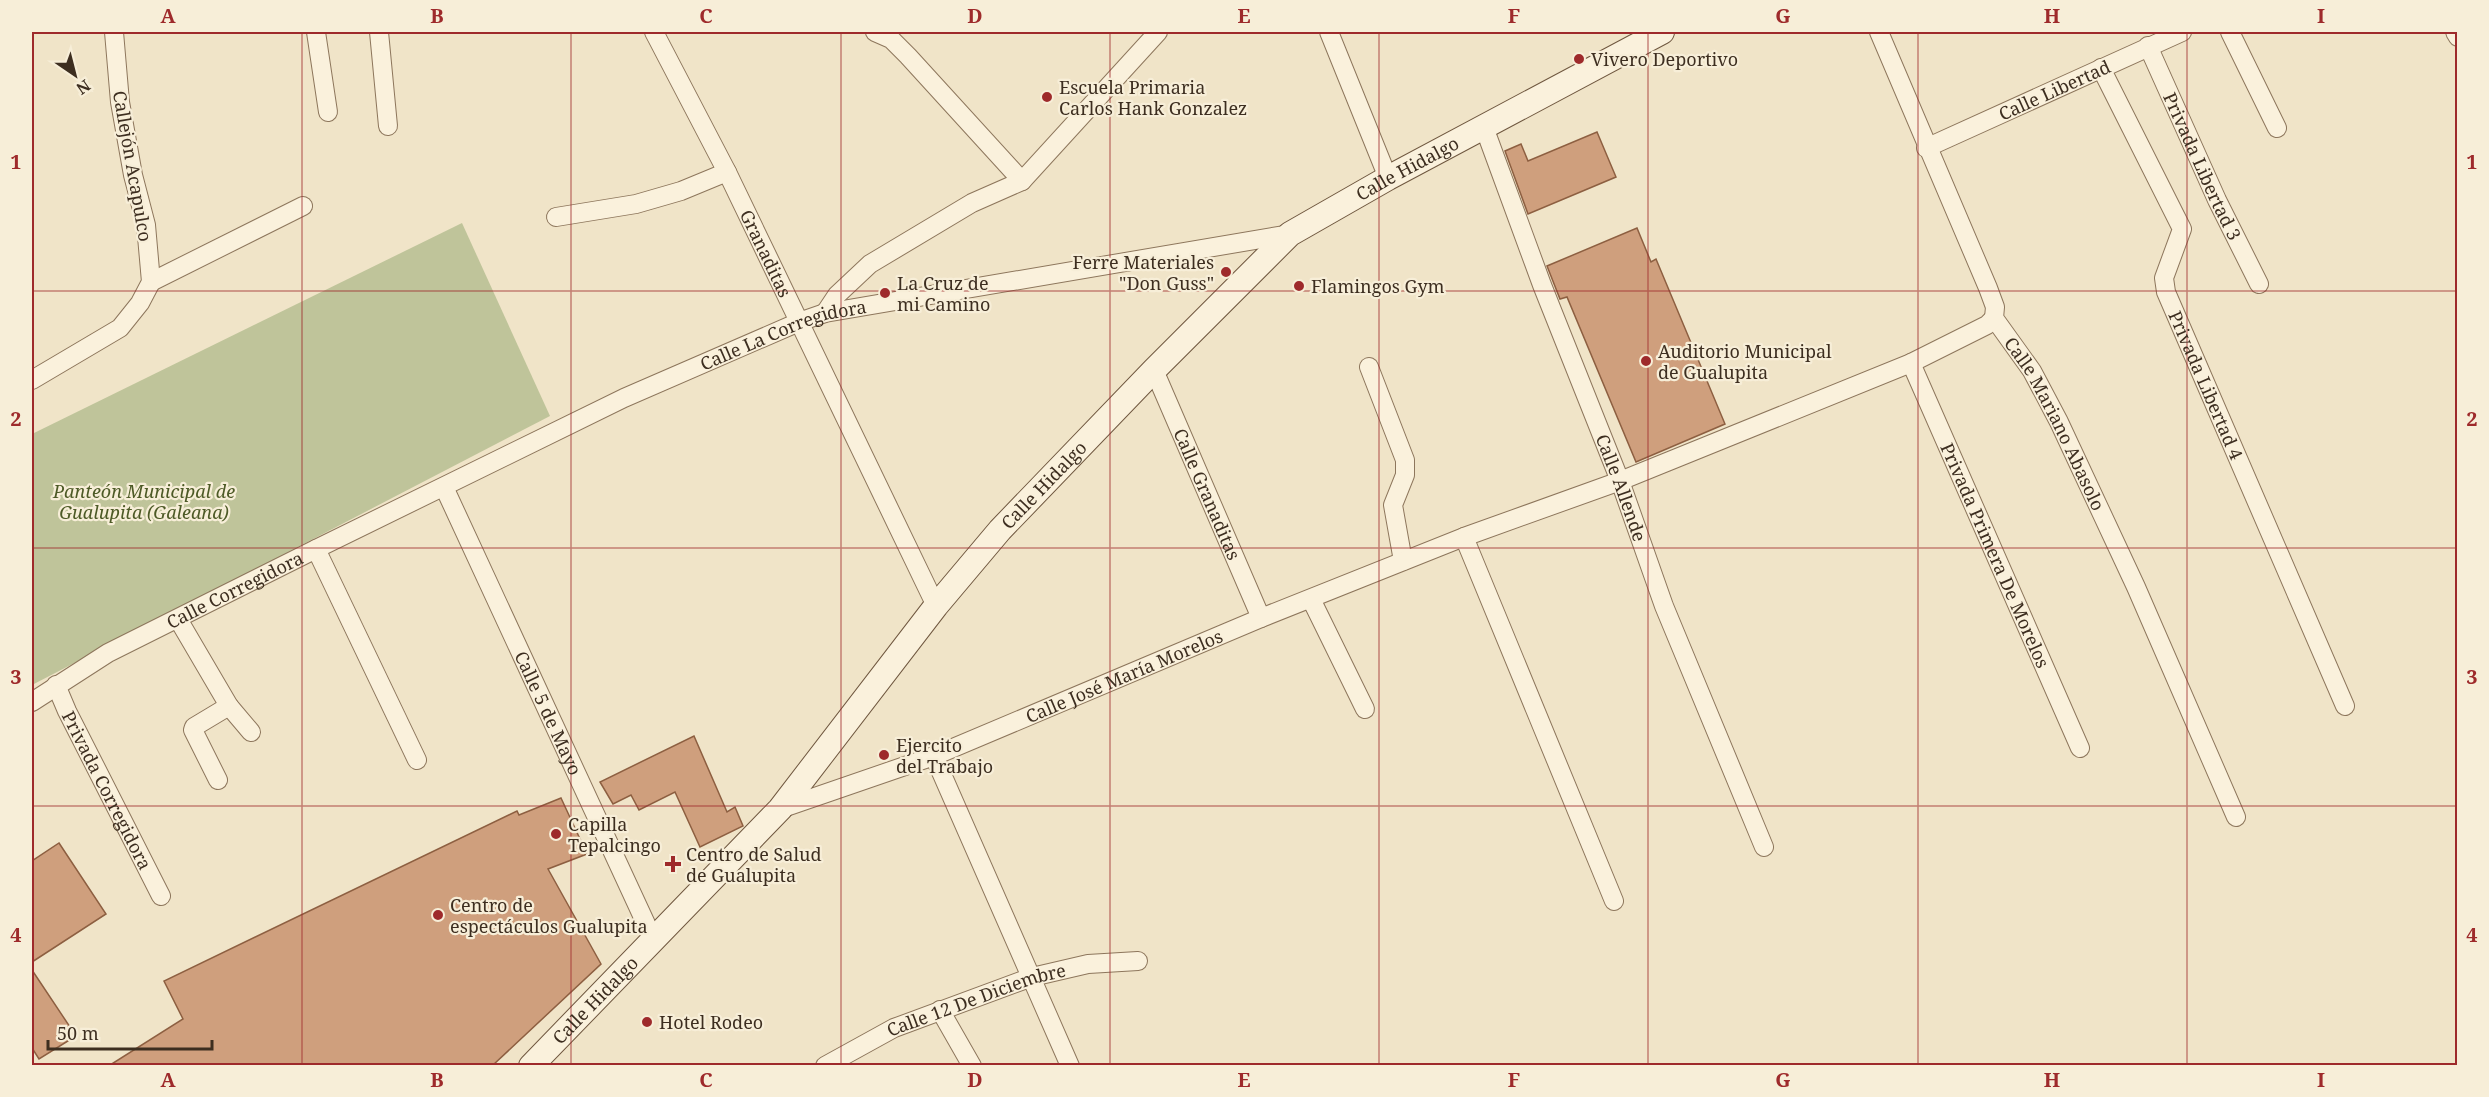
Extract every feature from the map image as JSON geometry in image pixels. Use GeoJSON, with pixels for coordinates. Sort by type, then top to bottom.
{"type":"FeatureCollection","features":[{"type":"Feature","properties":{"kind":"main road","name":"Calle Hidalgo"},"geometry":{"type":"LineString","coordinates":[[531,1065],[780,809],[936,606],[1000,530],[1154,370],[1290,234],[1388,178],[1662,32]]}},
{"type":"Feature","properties":{"kind":"street","name":"Callejón Acapulco"},"geometry":{"type":"LineString","coordinates":[[114,32],[120,102],[133,175],[146,225],[151,282]]}},
{"type":"Feature","properties":{"kind":"street"},"geometry":{"type":"LineString","coordinates":[[316,32],[328,112]]}},
{"type":"Feature","properties":{"kind":"street"},"geometry":{"type":"LineString","coordinates":[[379,32],[388,126]]}},
{"type":"Feature","properties":{"kind":"street","name":"Granaditas"},"geometry":{"type":"LineString","coordinates":[[654,32],[727,172],[936,606]]}},
{"type":"Feature","properties":{"kind":"street"},"geometry":{"type":"LineString","coordinates":[[875,32],[891,39],[1022,181]]}},
{"type":"Feature","properties":{"kind":"street"},"geometry":{"type":"LineString","coordinates":[[825,313],[837,294],[870,264],[972,203],[1022,181],[1158,32]]}},
{"type":"Feature","properties":{"kind":"street"},"geometry":{"type":"LineString","coordinates":[[1329,32],[1388,178]]}},
{"type":"Feature","properties":{"kind":"street","name":"Calle Mariano Abasolo"},"geometry":{"type":"LineString","coordinates":[[1879,32],[1926,148],[1988,288],[1995,307],[1994,318],[2032,371],[2059,422],[2136,587],[2236,817]]}},
{"type":"Feature","properties":{"kind":"street","name":"Calle Libertad"},"geometry":{"type":"LineString","coordinates":[[1926,148],[2182,32]]}},
{"type":"Feature","properties":{"kind":"street"},"geometry":{"type":"LineString","coordinates":[[2230,32],[2277,128]]}},
{"type":"Feature","properties":{"kind":"street"},"geometry":{"type":"LineString","coordinates":[[2455,32],[2457,38]]}},
{"type":"Feature","properties":{"kind":"street","name":"Privada Libertad 3"},"geometry":{"type":"LineString","coordinates":[[2148,46],[2213,190],[2259,284]]}},
{"type":"Feature","properties":{"kind":"street","name":"Privada Libertad 4"},"geometry":{"type":"LineString","coordinates":[[2101,68],[2182,229],[2164,278],[2166,292],[2345,706]]}},
{"type":"Feature","properties":{"kind":"street","name":"Calle Allende"},"geometry":{"type":"LineString","coordinates":[[1484,127],[1542,285],[1620,481],[1664,606],[1764,847]]}},
{"type":"Feature","properties":{"kind":"street"},"geometry":{"type":"LineString","coordinates":[[556,217],[636,204],[681,192],[727,172]]}},
{"type":"Feature","properties":{"kind":"street"},"geometry":{"type":"LineString","coordinates":[[32,380],[120,328],[136,308],[151,282],[303,206]]}},
{"type":"Feature","properties":{"kind":"street","name":"Calle La Corregidora"},"geometry":{"type":"LineString","coordinates":[[444,487],[624,398],[799,322],[825,313],[1290,234]]}},
{"type":"Feature","properties":{"kind":"street","name":"Calle José María Morelos"},"geometry":{"type":"LineString","coordinates":[[780,809],[934,756],[1261,618],[1403,561],[1620,481],[1911,363],[1987,325],[1994,318]]}},
{"type":"Feature","properties":{"kind":"street","name":"Privada Primera De Morelos"},"geometry":{"type":"LineString","coordinates":[[1911,363],[2080,748]]}},
{"type":"Feature","properties":{"kind":"street"},"geometry":{"type":"LineString","coordinates":[[1369,367],[1405,460],[1405,475],[1394,505],[1403,561]]}},
{"type":"Feature","properties":{"kind":"street","name":"Calle Granaditas"},"geometry":{"type":"LineString","coordinates":[[1154,370],[1261,618]]}},
{"type":"Feature","properties":{"kind":"street","name":"Calle Corregidora"},"geometry":{"type":"LineString","coordinates":[[32,702],[56,684],[108,653],[444,487]]}},
{"type":"Feature","properties":{"kind":"street","name":"Calle 5 de Mayo"},"geometry":{"type":"LineString","coordinates":[[444,487],[653,939]]}},
{"type":"Feature","properties":{"kind":"street"},"geometry":{"type":"LineString","coordinates":[[1464,537],[1614,901]]}},
{"type":"Feature","properties":{"kind":"street"},"geometry":{"type":"LineString","coordinates":[[316,549],[417,760]]}},
{"type":"Feature","properties":{"kind":"street"},"geometry":{"type":"LineString","coordinates":[[1311,599],[1365,709]]}},
{"type":"Feature","properties":{"kind":"street"},"geometry":{"type":"LineString","coordinates":[[178,619],[229,706],[251,732]]}},
{"type":"Feature","properties":{"kind":"street","name":"Privada Corregidora"},"geometry":{"type":"LineString","coordinates":[[56,684],[67,711],[161,896]]}},
{"type":"Feature","properties":{"kind":"street"},"geometry":{"type":"LineString","coordinates":[[218,780],[193,730],[194,727],[229,706]]}},
{"type":"Feature","properties":{"kind":"street"},"geometry":{"type":"LineString","coordinates":[[934,756],[1070,1065]]}},
{"type":"Feature","properties":{"kind":"street","name":"Calle 12 De Diciembre"},"geometry":{"type":"LineString","coordinates":[[825,1065],[894,1028],[1032,977],[1088,964],[1138,960]]}},
{"type":"Feature","properties":{"kind":"street"},"geometry":{"type":"LineString","coordinates":[[940,1010],[972,1065]]}},
{"type":"Feature","properties":{"kind":"green space","name":"Panteón Municipal de Gualupita (Galeana)"},"geometry":{"type":"Polygon","coordinates":[[[462,223],[550,416],[32,685],[32,434],[462,223]]]}},
{"type":"Feature","properties":{"kind":"building"},"geometry":{"type":"Polygon","coordinates":[[[1597,132],[1616,177],[1528,214],[1505,151],[1521,144],[1528,161],[1597,132]]]}},
{"type":"Feature","properties":{"kind":"building","name":"Auditorio Municipal de Gualupita"},"geometry":{"type":"Polygon","coordinates":[[[1637,228],[1651,262],[1656,259],[1725,424],[1636,462],[1567,297],[1560,299],[1547,266],[1637,228]]]}},
{"type":"Feature","properties":{"kind":"building"},"geometry":{"type":"Polygon","coordinates":[[[694,736],[727,812],[735,807],[743,826],[700,847],[675,792],[639,810],[631,795],[613,804],[600,782],[694,736]]]}},
{"type":"Feature","properties":{"kind":"building","name":"Centro de espectáculos Gualupita"},"geometry":{"type":"Polygon","coordinates":[[[561,798],[587,854],[548,869],[601,964],[493,1065],[110,1065],[183,1019],[164,981],[517,811],[519,815],[561,798]]]}},
{"type":"Feature","properties":{"kind":"building"},"geometry":{"type":"Polygon","coordinates":[[[59,843],[106,914],[32,962],[32,861],[59,843]]]}},
{"type":"Feature","properties":{"kind":"building"},"geometry":{"type":"Polygon","coordinates":[[[32,970],[76,1036],[39,1059],[32,1048],[32,970]]]}},
{"type":"Feature","properties":{"kind":"place","name":"Vivero Deportivo"},"geometry":{"type":"Point","coordinates":[1579,59]}},
{"type":"Feature","properties":{"kind":"place","name":"Escuela Primaria Carlos Hank Gonzalez"},"geometry":{"type":"Point","coordinates":[1047,97]}},
{"type":"Feature","properties":{"kind":"place","name":"Ferre Materiales \"Don Guss\""},"geometry":{"type":"Point","coordinates":[1226,272]}},
{"type":"Feature","properties":{"kind":"place","name":"Flamingos Gym"},"geometry":{"type":"Point","coordinates":[1299,286]}},
{"type":"Feature","properties":{"kind":"place","name":"La Cruz de mi Camino"},"geometry":{"type":"Point","coordinates":[885,293]}},
{"type":"Feature","properties":{"kind":"place","name":"Auditorio Municipal de Gualupita"},"geometry":{"type":"Point","coordinates":[1646,361]}},
{"type":"Feature","properties":{"kind":"place","name":"Ejercito del Trabajo"},"geometry":{"type":"Point","coordinates":[884,755]}},
{"type":"Feature","properties":{"kind":"place","name":"Capilla Tepalcingo"},"geometry":{"type":"Point","coordinates":[556,834]}},
{"type":"Feature","properties":{"kind":"place","name":"Centro de Salud de Gualupita"},"geometry":{"type":"Point","coordinates":[673,864]}},
{"type":"Feature","properties":{"kind":"place","name":"Centro de espectáculos Gualupita"},"geometry":{"type":"Point","coordinates":[438,915]}},
{"type":"Feature","properties":{"kind":"place","name":"Hotel Rodeo"},"geometry":{"type":"Point","coordinates":[647,1022]}}]}
